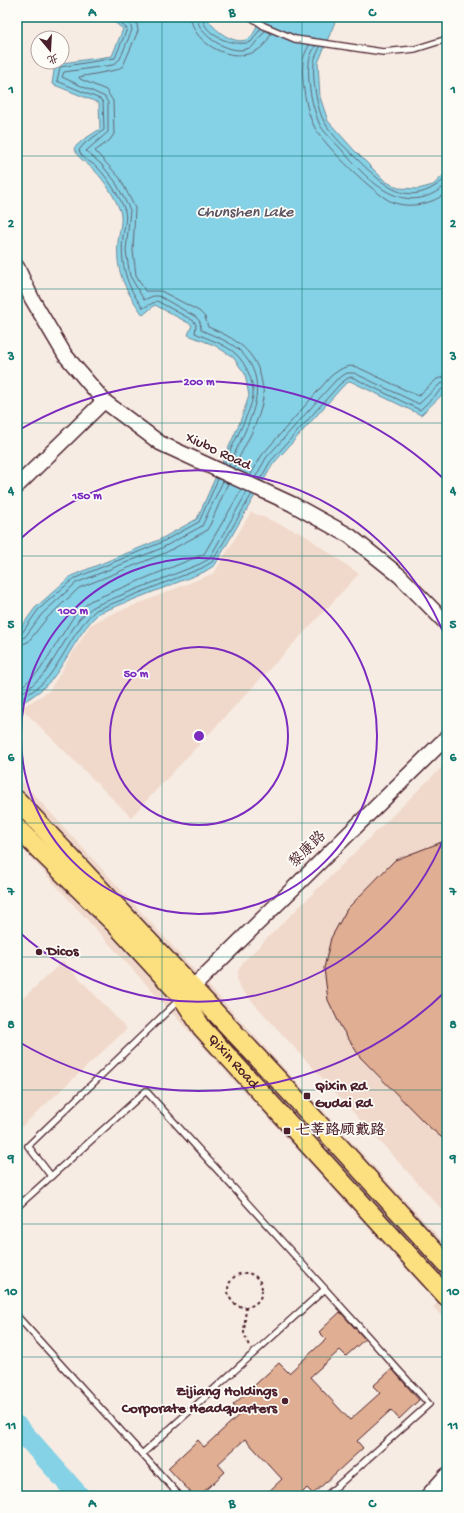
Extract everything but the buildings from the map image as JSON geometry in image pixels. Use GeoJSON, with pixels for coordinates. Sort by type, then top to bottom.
{"type":"FeatureCollection","features":[{"type":"Feature","properties":{"kind":"main road","name":"Qixin Road"},"geometry":{"type":"LineString","coordinates":[[17,800],[187,992],[447,1264]]}},
{"type":"Feature","properties":{"kind":"main road","name":"Qixin Road"},"geometry":{"type":"LineString","coordinates":[[17,828],[187,992],[202,1028],[447,1297]]}},
{"type":"Feature","properties":{"kind":"main road"},"geometry":{"type":"LineString","coordinates":[[429,1496],[447,1476]]}},
{"type":"Feature","properties":{"kind":"street","name":"Xiubo Road"},"geometry":{"type":"LineString","coordinates":[[17,267],[32,300],[65,355],[104,400],[160,443],[197,462],[292,504],[350,536],[400,576],[447,624]]}},
{"type":"Feature","properties":{"kind":"street"},"geometry":{"type":"LineString","coordinates":[[17,486],[104,400]]}},
{"type":"Feature","properties":{"kind":"street","name":"黎康路"},"geometry":{"type":"LineString","coordinates":[[187,992],[447,737]]}},
{"type":"Feature","properties":{"kind":"lane"},"geometry":{"type":"LineString","coordinates":[[251,17],[264,26],[295,39],[383,52],[415,49],[447,39]]}},
{"type":"Feature","properties":{"kind":"lane"},"geometry":{"type":"LineString","coordinates":[[51,1176],[28,1146],[187,992]]}},
{"type":"Feature","properties":{"kind":"lane"},"geometry":{"type":"LineString","coordinates":[[17,1207],[146,1091],[429,1404],[326,1496]]}},
{"type":"Feature","properties":{"kind":"lane"},"geometry":{"type":"LineString","coordinates":[[142,1454],[325,1289]]}},
{"type":"Feature","properties":{"kind":"lane"},"geometry":{"type":"LineString","coordinates":[[17,1316],[180,1496]]}},
{"type":"Feature","properties":{"kind":"path"},"geometry":{"type":"LineString","coordinates":[[244,1274],[255,1277],[258,1280],[262,1290],[258,1300],[254,1304],[246,1306],[238,1305],[233,1302],[228,1292],[231,1281],[234,1277],[244,1274]]}},
{"type":"Feature","properties":{"kind":"path"},"geometry":{"type":"LineString","coordinates":[[246,1306],[244,1333],[252,1354]]}},
{"type":"Feature","properties":{"kind":"shaded area"},"geometry":{"type":"Polygon","coordinates":[[[251,512],[303,534],[359,574],[131,817],[21,708],[49,691],[90,625],[105,617],[214,573],[251,512]]]}},
{"type":"Feature","properties":{"kind":"shaded area"},"geometry":{"type":"Polygon","coordinates":[[[447,762],[447,1215],[239,987],[237,979],[238,971],[243,962],[447,762]]]}},
{"type":"Feature","properties":{"kind":"shaded area"},"geometry":{"type":"Polygon","coordinates":[[[17,776],[447,1246],[447,1322],[433,1307],[437,1303],[17,843],[17,776]]]}},
{"type":"Feature","properties":{"kind":"shaded area"},"geometry":{"type":"Polygon","coordinates":[[[63,961],[127,1029],[17,1131],[17,1004],[63,961]]]}},
{"type":"Feature","properties":{"kind":"water","name":"Chunshen Lake"},"geometry":{"type":"Polygon","coordinates":[[[108,17],[206,17],[212,25],[228,37],[236,40],[244,40],[251,37],[258,17],[337,17],[318,63],[320,97],[328,121],[385,181],[398,188],[418,189],[433,185],[447,172],[447,390],[421,415],[350,381],[343,386],[273,464],[215,565],[204,572],[99,613],[85,628],[52,679],[40,691],[17,706],[17,633],[35,608],[71,576],[159,540],[197,519],[240,422],[249,396],[245,374],[233,357],[214,345],[188,335],[192,325],[155,305],[143,315],[132,298],[123,281],[118,263],[118,242],[121,222],[120,211],[106,184],[94,170],[80,158],[74,148],[100,129],[99,103],[52,84],[54,70],[70,70],[70,62],[112,56],[123,29],[108,17]]]}},
{"type":"Feature","properties":{"kind":"waterway"},"geometry":{"type":"LineString","coordinates":[[17,1426],[79,1496]]}},
{"type":"Feature","properties":{"kind":"place","name":"Dicos"},"geometry":{"type":"Point","coordinates":[39,952]}},
{"type":"Feature","properties":{"kind":"place","name":"Qixin Rd Gudai Rd"},"geometry":{"type":"Point","coordinates":[307,1096]}},
{"type":"Feature","properties":{"kind":"place","name":"七莘路顾戴路"},"geometry":{"type":"Point","coordinates":[287,1131]}},
{"type":"Feature","properties":{"kind":"place","name":"Zijiang Holdings Corporate Headquarters"},"geometry":{"type":"Point","coordinates":[285,1401]}}]}
